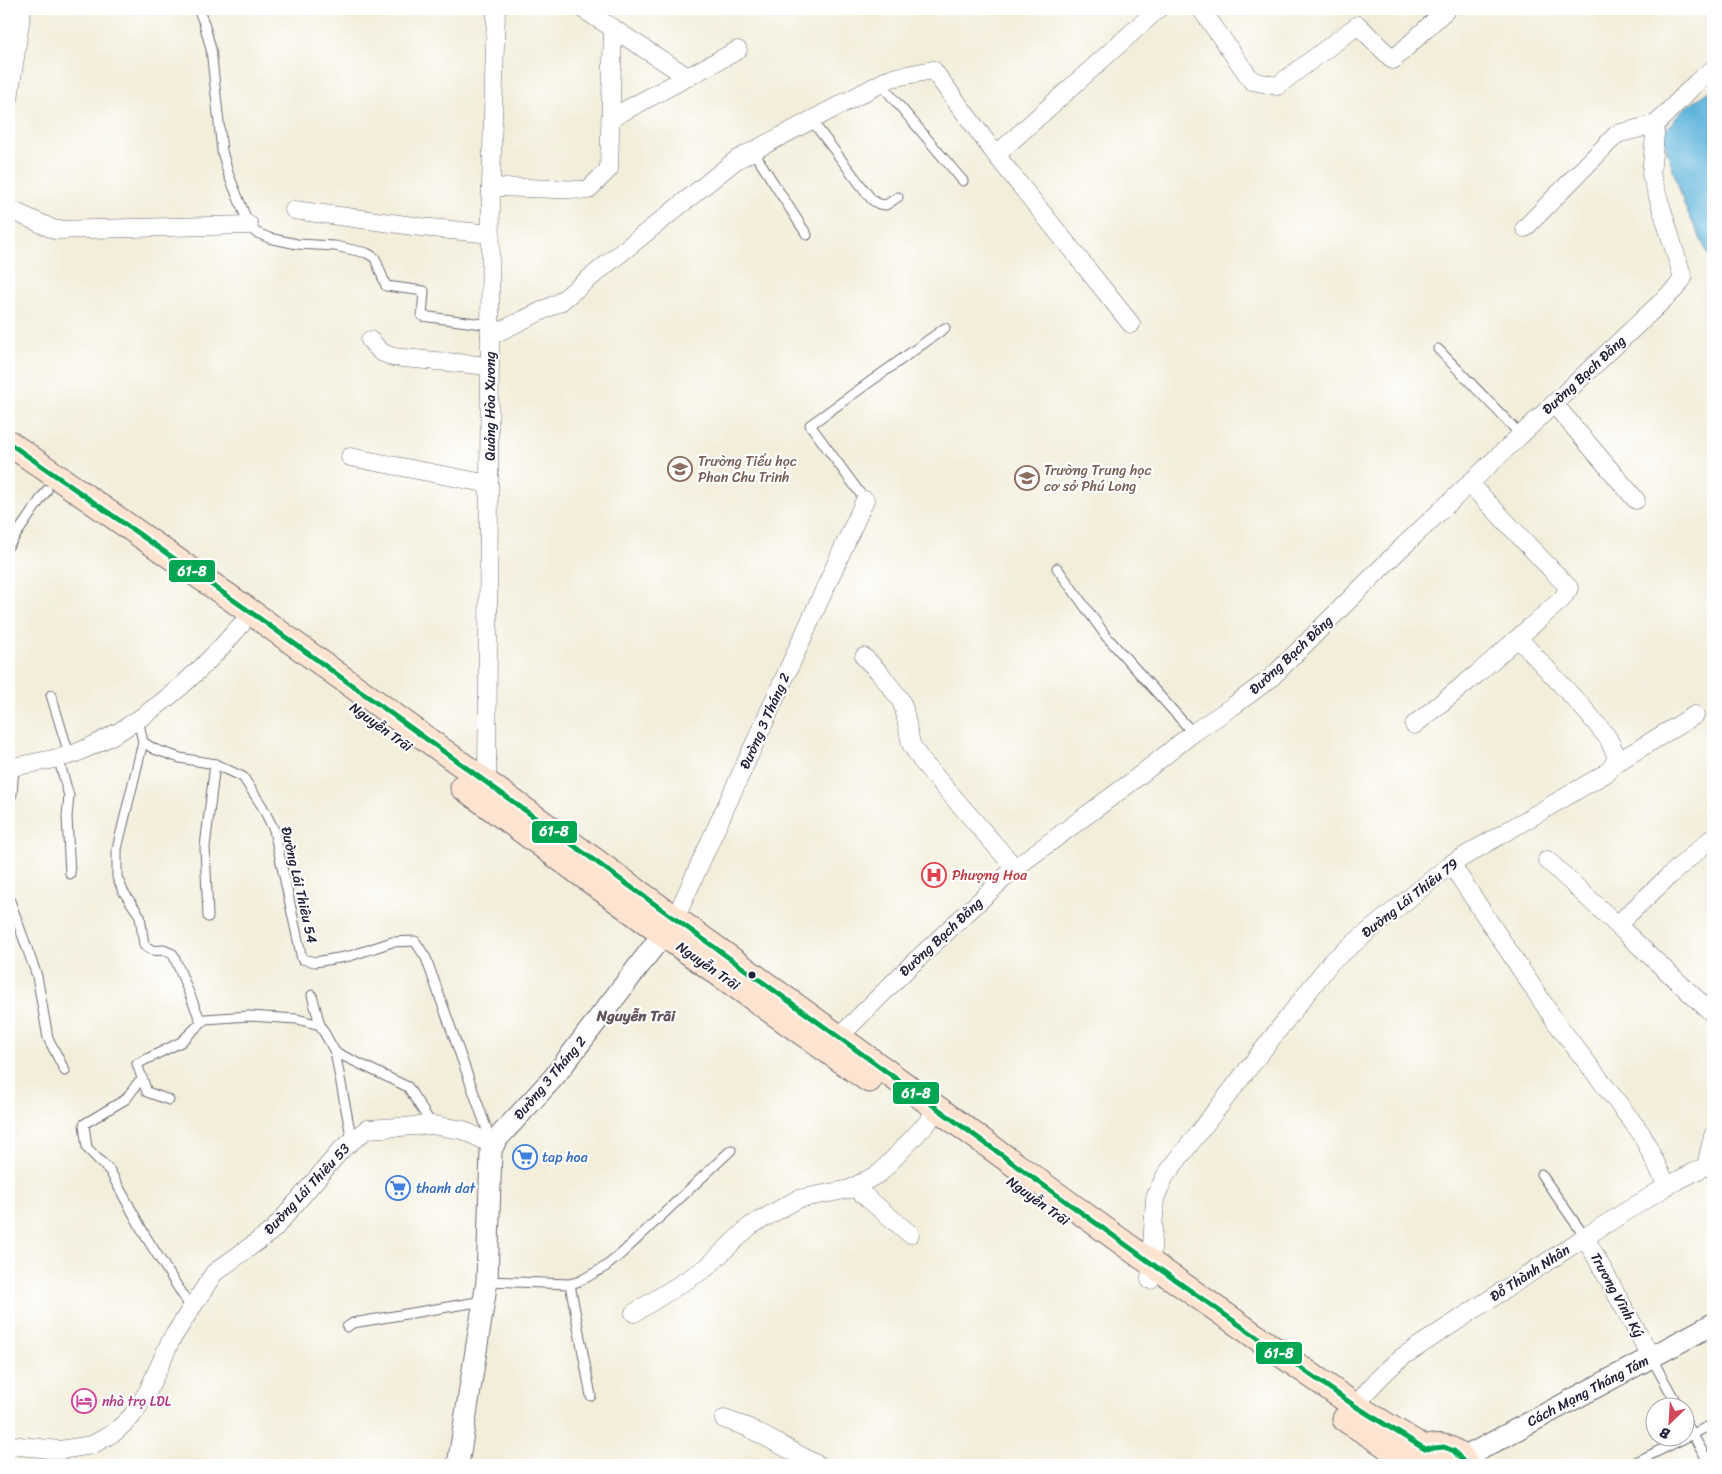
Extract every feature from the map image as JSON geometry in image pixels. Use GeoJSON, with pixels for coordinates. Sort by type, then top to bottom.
{"type":"FeatureCollection","features":[{"type":"Feature","properties":{"kind":"main road","name":"Nguyễn Trãi"},"geometry":{"type":"LineString","coordinates":[[9,443],[153,553],[241,625],[487,793]]}},
{"type":"Feature","properties":{"kind":"main road","name":"Nguyễn Trãi"},"geometry":{"type":"LineString","coordinates":[[9,464],[46,490],[259,618],[487,793],[669,927],[1415,1459]]}},
{"type":"Feature","properties":{"kind":"main road","name":"Nguyễn Trãi"},"geometry":{"type":"LineString","coordinates":[[669,927],[839,1037],[932,1114]]}},
{"type":"Feature","properties":{"kind":"main road"},"geometry":{"type":"LineString","coordinates":[[1415,1459],[1436,1446],[1446,1447],[1455,1451],[1464,1462]]}},
{"type":"Feature","properties":{"kind":"street"},"geometry":{"type":"LineString","coordinates":[[9,99],[22,9]]}},
{"type":"Feature","properties":{"kind":"street","name":"Quảng Hòa Xương"},"geometry":{"type":"LineString","coordinates":[[487,793],[491,187],[496,9]]}},
{"type":"Feature","properties":{"kind":"street"},"geometry":{"type":"LineString","coordinates":[[583,9],[688,77]]}},
{"type":"Feature","properties":{"kind":"street"},"geometry":{"type":"LineString","coordinates":[[996,155],[1158,9]]}},
{"type":"Feature","properties":{"kind":"street"},"geometry":{"type":"LineString","coordinates":[[1201,9],[1252,81],[1278,86],[1358,25],[1393,60],[1446,9]]}},
{"type":"Feature","properties":{"kind":"street"},"geometry":{"type":"LineString","coordinates":[[491,187],[588,190],[609,169],[613,28]]}},
{"type":"Feature","properties":{"kind":"street"},"geometry":{"type":"LineString","coordinates":[[610,118],[738,50]]}},
{"type":"Feature","properties":{"kind":"street"},"geometry":{"type":"LineString","coordinates":[[1525,228],[1617,134],[1661,119],[1697,82],[1713,69]]}},
{"type":"Feature","properties":{"kind":"street"},"geometry":{"type":"LineString","coordinates":[[490,331],[560,302],[729,166],[753,151],[891,78],[933,70],[996,155],[1131,324]]}},
{"type":"Feature","properties":{"kind":"street","name":"Đường Bạch Đằng"},"geometry":{"type":"LineString","coordinates":[[839,1037],[911,965],[1015,868],[1130,783],[1193,732],[1271,678],[1395,554],[1677,287],[1683,278],[1651,174],[1661,119]]}},
{"type":"Feature","properties":{"kind":"street"},"geometry":{"type":"LineString","coordinates":[[9,209],[55,230],[249,225]]}},
{"type":"Feature","properties":{"kind":"street"},"geometry":{"type":"LineString","coordinates":[[294,210],[421,227],[491,234]]}},
{"type":"Feature","properties":{"kind":"street"},"geometry":{"type":"LineString","coordinates":[[370,340],[381,352],[393,357],[490,366]]}},
{"type":"Feature","properties":{"kind":"street"},"geometry":{"type":"LineString","coordinates":[[1554,404],[1636,500]]}},
{"type":"Feature","properties":{"kind":"street"},"geometry":{"type":"LineString","coordinates":[[350,457],[489,484]]}},
{"type":"Feature","properties":{"kind":"street"},"geometry":{"type":"LineString","coordinates":[[1414,725],[1518,638],[1562,599],[1569,588],[1469,483]]}},
{"type":"Feature","properties":{"kind":"street","name":"Đường 3 Tháng 2"},"geometry":{"type":"LineString","coordinates":[[494,1143],[554,1077],[669,927],[865,500]]}},
{"type":"Feature","properties":{"kind":"street"},"geometry":{"type":"LineString","coordinates":[[11,768],[75,753],[122,729],[193,677],[241,625]]}},
{"type":"Feature","properties":{"kind":"street"},"geometry":{"type":"LineString","coordinates":[[1518,638],[1585,710],[1608,738],[1615,753],[1614,764]]}},
{"type":"Feature","properties":{"kind":"street"},"geometry":{"type":"LineString","coordinates":[[864,656],[879,672],[903,705],[908,737],[918,755],[1015,868]]}},
{"type":"Feature","properties":{"kind":"street","name":"Đường Lái Thiêu 79"},"geometry":{"type":"LineString","coordinates":[[1151,1272],[1155,1198],[1165,1176],[1331,962],[1451,864],[1608,772],[1614,764],[1695,715]]}},
{"type":"Feature","properties":{"kind":"street"},"geometry":{"type":"LineString","coordinates":[[1618,924],[1668,876],[1713,837]]}},
{"type":"Feature","properties":{"kind":"street"},"geometry":{"type":"LineString","coordinates":[[1547,860],[1713,1014]]}},
{"type":"Feature","properties":{"kind":"street"},"geometry":{"type":"LineString","coordinates":[[1451,864],[1555,1020],[1641,1134],[1667,1186]]}},
{"type":"Feature","properties":{"kind":"street"},"geometry":{"type":"LineString","coordinates":[[634,1314],[706,1268],[750,1226],[798,1199],[850,1189],[880,1173],[932,1114]]}},
{"type":"Feature","properties":{"kind":"street","name":"Đường Lái Thiêu 53"},"geometry":{"type":"LineString","coordinates":[[9,1445],[60,1450],[92,1445],[115,1432],[132,1416],[148,1391],[171,1340],[214,1273],[272,1230],[341,1150],[367,1129],[432,1124],[462,1130],[494,1143]]}},
{"type":"Feature","properties":{"kind":"street","name":"Đỗ Thành Nhân"},"geometry":{"type":"LineString","coordinates":[[1351,1414],[1382,1374],[1402,1357],[1667,1186],[1710,1173],[1713,1136]]}},
{"type":"Feature","properties":{"kind":"street"},"geometry":{"type":"LineString","coordinates":[[458,1465],[485,1291],[489,1159],[494,1143]]}},
{"type":"Feature","properties":{"kind":"street"},"geometry":{"type":"LineString","coordinates":[[854,1187],[910,1234]]}},
{"type":"Feature","properties":{"kind":"street","name":"Trương Vĩnh Ký"},"geometry":{"type":"LineString","coordinates":[[1586,1237],[1651,1357]]}},
{"type":"Feature","properties":{"kind":"street","name":"Cách Mạng Tháng Tám"},"geometry":{"type":"LineString","coordinates":[[1464,1462],[1713,1324]]}},
{"type":"Feature","properties":{"kind":"street"},"geometry":{"type":"LineString","coordinates":[[724,1419],[748,1427],[818,1465]]}},
{"type":"Feature","properties":{"kind":"lane"},"geometry":{"type":"LineString","coordinates":[[198,9],[204,23],[210,49],[222,151],[228,172],[249,225],[255,232],[269,238],[296,244],[335,246],[367,253],[375,258],[386,286],[424,291],[422,316],[490,331]]}},
{"type":"Feature","properties":{"kind":"lane"},"geometry":{"type":"LineString","coordinates":[[880,84],[963,182]]}},
{"type":"Feature","properties":{"kind":"lane"},"geometry":{"type":"LineString","coordinates":[[812,121],[872,200],[886,205],[898,197]]}},
{"type":"Feature","properties":{"kind":"lane"},"geometry":{"type":"LineString","coordinates":[[753,151],[807,235]]}},
{"type":"Feature","properties":{"kind":"lane","name":"Đường 3 Tháng 2"},"geometry":{"type":"LineString","coordinates":[[865,500],[810,425],[945,328]]}},
{"type":"Feature","properties":{"kind":"lane"},"geometry":{"type":"LineString","coordinates":[[1438,349],[1521,434]]}},
{"type":"Feature","properties":{"kind":"lane"},"geometry":{"type":"LineString","coordinates":[[9,545],[46,490]]}},
{"type":"Feature","properties":{"kind":"lane"},"geometry":{"type":"LineString","coordinates":[[1058,568],[1106,636],[1193,732]]}},
{"type":"Feature","properties":{"kind":"lane"},"geometry":{"type":"LineString","coordinates":[[52,695],[69,796],[67,817],[70,874]]}},
{"type":"Feature","properties":{"kind":"lane"},"geometry":{"type":"LineString","coordinates":[[138,719],[143,742],[117,849],[117,877],[123,891],[140,916],[144,945],[150,950],[164,950],[172,954],[201,1022]]}},
{"type":"Feature","properties":{"kind":"lane","name":"Đường Lái Thiêu 54"},"geometry":{"type":"LineString","coordinates":[[143,742],[154,750],[180,758],[215,764],[243,777],[262,806],[274,830],[302,959],[315,962],[350,956],[392,942],[416,941],[426,958],[494,1143]]}},
{"type":"Feature","properties":{"kind":"lane"},"geometry":{"type":"LineString","coordinates":[[208,918],[206,847],[215,764]]}},
{"type":"Feature","properties":{"kind":"lane"},"geometry":{"type":"LineString","coordinates":[[9,801],[12,794],[11,768]]}},
{"type":"Feature","properties":{"kind":"lane"},"geometry":{"type":"LineString","coordinates":[[9,898],[37,976],[48,1038],[65,1071]]}},
{"type":"Feature","properties":{"kind":"lane"},"geometry":{"type":"LineString","coordinates":[[312,995],[320,1024],[335,1052],[352,1141]]}},
{"type":"Feature","properties":{"kind":"lane"},"geometry":{"type":"LineString","coordinates":[[170,1100],[147,1092],[137,1064],[181,1042],[205,1019],[249,1016],[297,1019],[320,1024]]}},
{"type":"Feature","properties":{"kind":"lane"},"geometry":{"type":"LineString","coordinates":[[335,1052],[408,1087],[432,1124]]}},
{"type":"Feature","properties":{"kind":"lane"},"geometry":{"type":"LineString","coordinates":[[143,1080],[137,1084],[126,1098],[84,1124],[87,1148],[110,1171],[146,1237],[191,1308]]}},
{"type":"Feature","properties":{"kind":"lane"},"geometry":{"type":"LineString","coordinates":[[347,1327],[353,1323],[485,1291],[570,1284],[580,1281],[604,1267],[621,1254],[732,1150]]}},
{"type":"Feature","properties":{"kind":"lane"},"geometry":{"type":"LineString","coordinates":[[1540,1174],[1586,1237]]}},
{"type":"Feature","properties":{"kind":"lane"},"geometry":{"type":"LineString","coordinates":[[570,1284],[591,1396]]}},
{"type":"Feature","properties":{"kind":"lane","name":"Trương Vĩnh Ký"},"geometry":{"type":"LineString","coordinates":[[1651,1357],[1672,1396]]}},
{"type":"Feature","properties":{"kind":"lane"},"geometry":{"type":"LineString","coordinates":[[1694,1434],[1713,1424]]}},
{"type":"Feature","properties":{"kind":"lane"},"geometry":{"type":"LineString","coordinates":[[1694,1436],[1710,1465]]}},
{"type":"Feature","properties":{"kind":"lane"},"geometry":{"type":"LineString","coordinates":[[1630,1465],[1669,1446]]}},
{"type":"Feature","properties":{"kind":"water"},"geometry":{"type":"Polygon","coordinates":[[[1713,89],[1713,259],[1709,256],[1685,207],[1662,135],[1683,109],[1713,89]]]}},
{"type":"Feature","properties":{"kind":"transit line","name":"61-8"},"geometry":{"type":"LineString","coordinates":[[9,443],[259,618],[1151,1263],[1355,1406],[1425,1449],[1444,1447],[1454,1451],[1466,1465]]}},
{"type":"Feature","properties":{"kind":"place","name":"Trường Tiểu học Phan Chu Trinh"},"geometry":{"type":"Point","coordinates":[680,469]}},
{"type":"Feature","properties":{"kind":"place","name":"Trường Trung học cơ sở Phú Long"},"geometry":{"type":"Point","coordinates":[1027,478]}},
{"type":"Feature","properties":{"kind":"place","name":"Phượng Hoa"},"geometry":{"type":"Point","coordinates":[934,875]}},
{"type":"Feature","properties":{"kind":"place","name":"tap hoa"},"geometry":{"type":"Point","coordinates":[525,1157]}},
{"type":"Feature","properties":{"kind":"place","name":"thanh dat"},"geometry":{"type":"Point","coordinates":[398,1188]}},
{"type":"Feature","properties":{"kind":"place","name":"nhà trọ LDL"},"geometry":{"type":"Point","coordinates":[84,1401]}},
{"type":"Feature","properties":{"kind":"district","name":"Nguyễn Trãi"},"geometry":{"type":"Point","coordinates":[636,1016]}}]}
